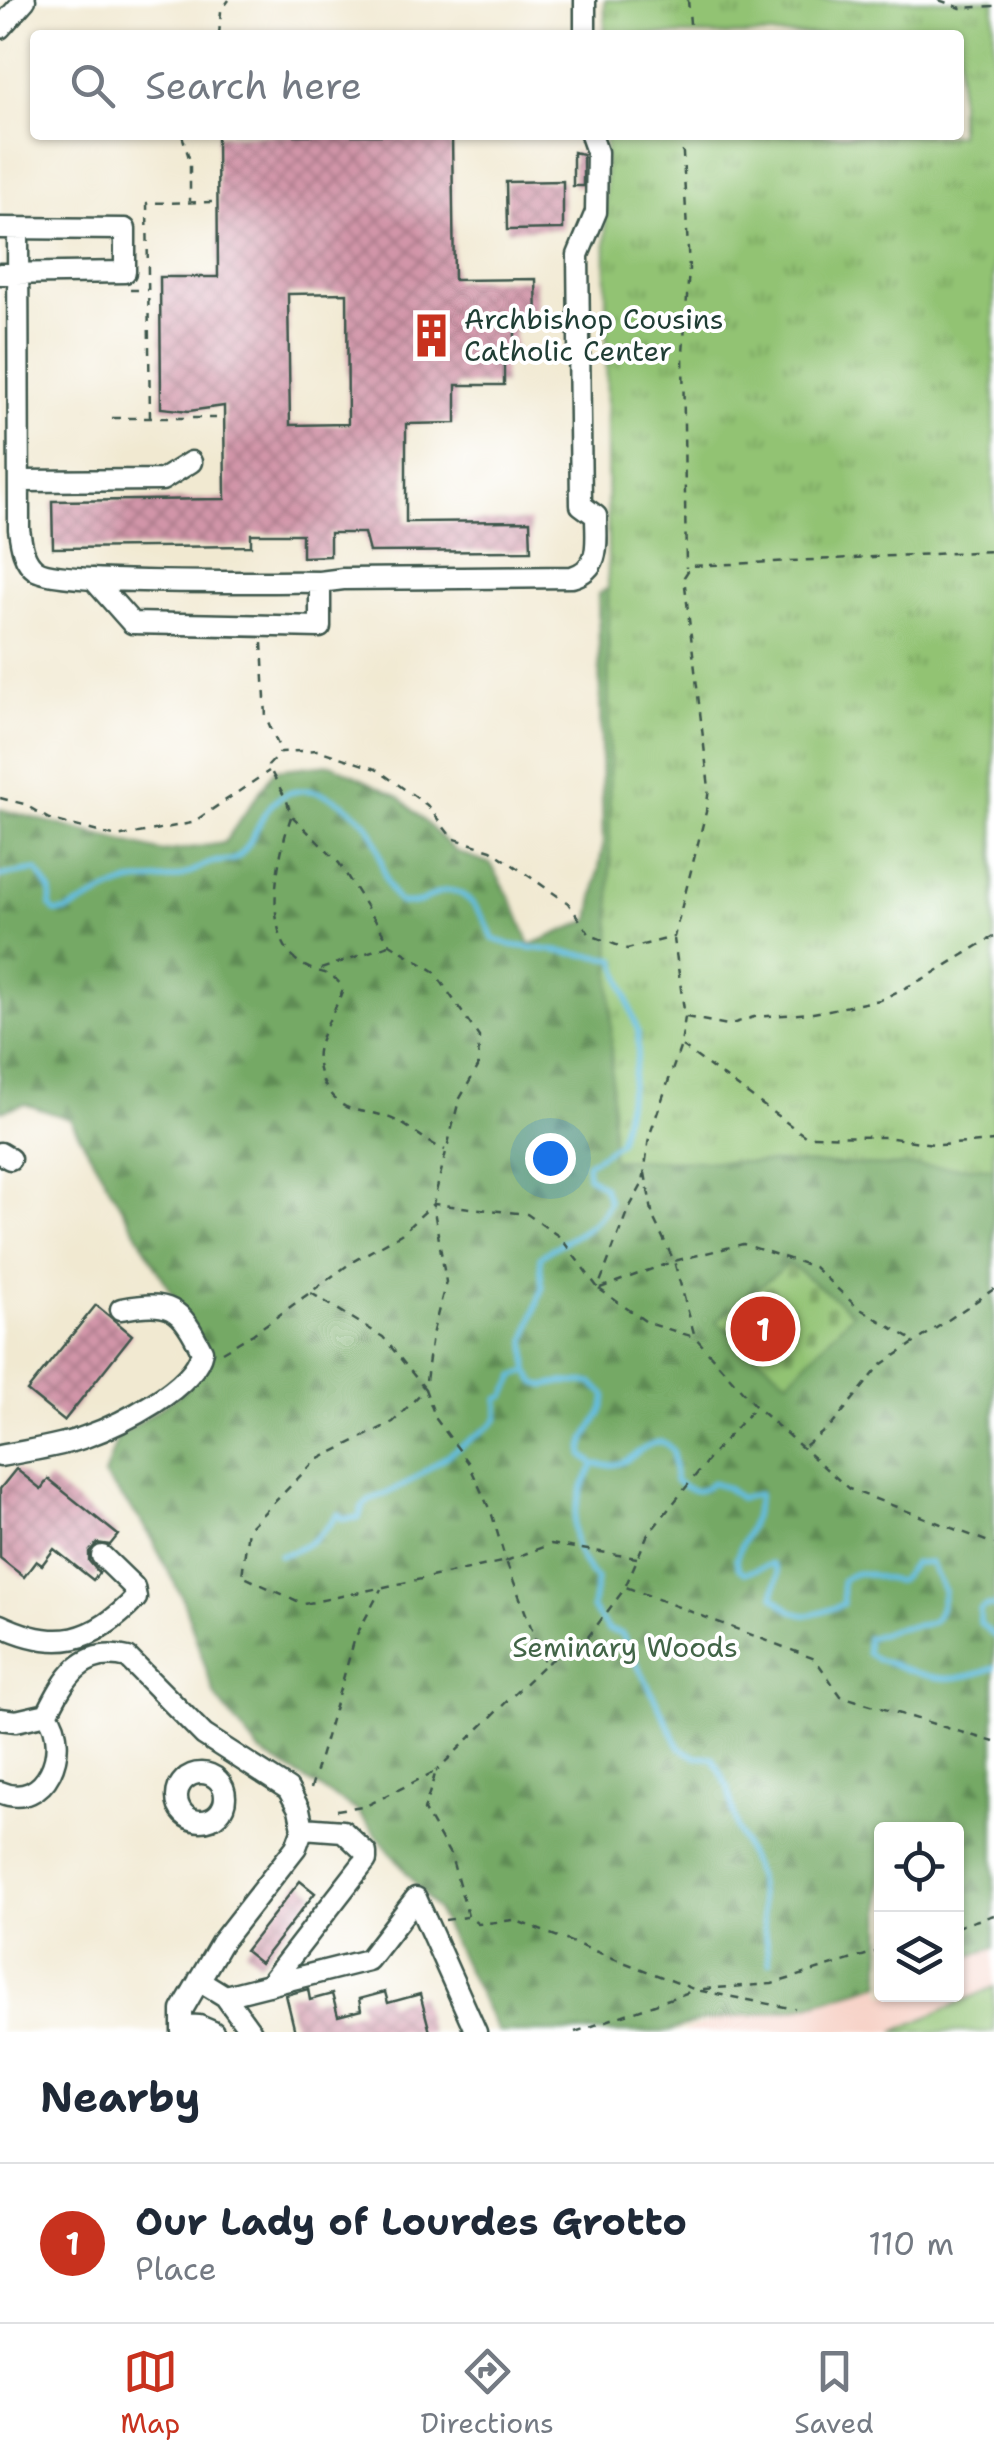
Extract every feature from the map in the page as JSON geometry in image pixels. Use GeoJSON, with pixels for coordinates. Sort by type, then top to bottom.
{"type":"FeatureCollection","features":[{"type":"Feature","properties":{"kind":"street"},"geometry":{"type":"LineString","coordinates":[[0,28],[25,0]]}},
{"type":"Feature","properties":{"kind":"street"},"geometry":{"type":"LineString","coordinates":[[585,0],[586,30]]}},
{"type":"Feature","properties":{"kind":"street"},"geometry":{"type":"LineString","coordinates":[[9,274],[125,272],[125,229],[9,228],[9,274],[19,481],[19,529],[27,560],[36,570],[50,576],[93,579],[320,582],[572,577],[583,574],[596,554],[596,516],[581,505],[578,255],[596,212],[597,152],[592,140]]}},
{"type":"Feature","properties":{"kind":"street"},"geometry":{"type":"LineString","coordinates":[[19,481],[162,480],[191,462]]}},
{"type":"Feature","properties":{"kind":"street"},"geometry":{"type":"LineString","coordinates":[[93,579],[132,623],[320,628],[320,582]]}},
{"type":"Feature","properties":{"kind":"street"},"geometry":{"type":"LineString","coordinates":[[0,1456],[56,1446],[112,1425],[159,1400],[200,1365],[202,1351],[179,1312],[167,1305],[150,1304],[121,1309]]}},
{"type":"Feature","properties":{"kind":"street"},"geometry":{"type":"LineString","coordinates":[[0,1625],[22,1636],[53,1642],[87,1634],[114,1621],[136,1598],[134,1586],[102,1556]]}},
{"type":"Feature","properties":{"kind":"street"},"geometry":{"type":"LineString","coordinates":[[47,1714],[60,1687],[81,1664],[112,1654],[128,1658],[204,1734],[288,1789],[302,1822],[296,1847],[221,1942],[182,2010],[182,2028],[198,2026],[214,2032]]}},
{"type":"Feature","properties":{"kind":"street"},"geometry":{"type":"LineString","coordinates":[[0,1720],[47,1714]]}},
{"type":"Feature","properties":{"kind":"street"},"geometry":{"type":"LineString","coordinates":[[0,1792],[20,1797],[34,1792],[47,1778],[56,1762],[59,1742],[47,1714]]}},
{"type":"Feature","properties":{"kind":"street"},"geometry":{"type":"LineString","coordinates":[[219,1781],[248,1763]]}},
{"type":"Feature","properties":{"kind":"street"},"geometry":{"type":"LineString","coordinates":[[269,1985],[366,1860],[366,1853],[343,1831],[302,1822]]}},
{"type":"Feature","properties":{"kind":"street"},"geometry":{"type":"LineString","coordinates":[[225,1996],[368,1960],[416,1898],[476,2032]]}},
{"type":"Feature","properties":{"kind":"street"},"geometry":{"type":"LineString","coordinates":[[199,1980],[225,1996],[252,2032]]}},
{"type":"Feature","properties":{"kind":"path"},"geometry":{"type":"LineString","coordinates":[[220,30],[222,11],[230,0]]}},
{"type":"Feature","properties":{"kind":"path"},"geometry":{"type":"LineString","coordinates":[[688,0],[691,30]]}},
{"type":"Feature","properties":{"kind":"path"},"geometry":{"type":"LineString","coordinates":[[939,0],[961,8],[994,6]]}},
{"type":"Feature","properties":{"kind":"path"},"geometry":{"type":"LineString","coordinates":[[184,140],[190,161],[190,202]]}},
{"type":"Feature","properties":{"kind":"path"},"geometry":{"type":"LineString","coordinates":[[682,140],[689,269],[683,353],[687,570]]}},
{"type":"Feature","properties":{"kind":"path"},"geometry":{"type":"LineString","coordinates":[[150,418],[147,202],[218,202]]}},
{"type":"Feature","properties":{"kind":"path"},"geometry":{"type":"LineString","coordinates":[[112,418],[224,418]]}},
{"type":"Feature","properties":{"kind":"path"},"geometry":{"type":"LineString","coordinates":[[598,1288],[642,1183],[649,1137],[681,1045],[685,1017],[674,937],[709,788],[684,577],[687,570],[691,566],[994,551]]}},
{"type":"Feature","properties":{"kind":"path"},"geometry":{"type":"LineString","coordinates":[[262,626],[266,718],[281,752]]}},
{"type":"Feature","properties":{"kind":"path"},"geometry":{"type":"LineString","coordinates":[[637,1558],[551,1544],[506,1561],[304,1604],[242,1576],[248,1529],[314,1461],[393,1422],[425,1389],[432,1334],[446,1282],[433,1204],[459,1100],[478,1067],[479,1037],[434,971],[390,944],[340,862],[291,815],[268,766],[281,752],[318,750],[376,769],[427,806],[452,838],[491,850],[568,904],[590,935],[627,949],[674,937]]}},
{"type":"Feature","properties":{"kind":"path"},"geometry":{"type":"LineString","coordinates":[[0,798],[24,804],[49,820],[117,837],[192,824],[248,789],[270,770]]}},
{"type":"Feature","properties":{"kind":"path"},"geometry":{"type":"LineString","coordinates":[[291,815],[278,853],[277,922],[289,952],[303,965],[335,976],[343,988],[318,1048],[319,1069],[327,1091],[342,1106],[385,1116],[446,1150]]}},
{"type":"Feature","properties":{"kind":"path"},"geometry":{"type":"LineString","coordinates":[[685,1017],[728,1025],[754,1017],[880,1000],[994,936]]}},
{"type":"Feature","properties":{"kind":"path"},"geometry":{"type":"LineString","coordinates":[[318,970],[390,944]]}},
{"type":"Feature","properties":{"kind":"path"},"geometry":{"type":"LineString","coordinates":[[681,1045],[805,1136],[886,1138],[940,1145],[994,1141]]}},
{"type":"Feature","properties":{"kind":"path"},"geometry":{"type":"LineString","coordinates":[[644,1170],[653,1217],[674,1261],[695,1337],[756,1406],[850,1488],[994,1544]]}},
{"type":"Feature","properties":{"kind":"path"},"geometry":{"type":"LineString","coordinates":[[200,1365],[401,1234],[433,1204],[527,1214],[560,1237],[598,1288],[648,1323],[695,1337]]}},
{"type":"Feature","properties":{"kind":"path"},"geometry":{"type":"LineString","coordinates":[[598,1288],[674,1261],[743,1244],[814,1267],[857,1306],[914,1342]]}},
{"type":"Feature","properties":{"kind":"path"},"geometry":{"type":"LineString","coordinates":[[804,1447],[832,1425],[880,1366],[994,1289]]}},
{"type":"Feature","properties":{"kind":"path"},"geometry":{"type":"LineString","coordinates":[[311,1293],[383,1337],[425,1389],[436,1420],[464,1456],[492,1515],[545,1664]]}},
{"type":"Feature","properties":{"kind":"path"},"geometry":{"type":"LineString","coordinates":[[334,1811],[368,1805],[436,1771],[545,1664],[588,1637],[626,1587],[647,1536],[756,1406]]}},
{"type":"Feature","properties":{"kind":"path"},"geometry":{"type":"LineString","coordinates":[[302,1822],[355,1638],[382,1587]]}},
{"type":"Feature","properties":{"kind":"path"},"geometry":{"type":"LineString","coordinates":[[626,1587],[814,1659],[840,1696],[994,1742]]}},
{"type":"Feature","properties":{"kind":"path"},"geometry":{"type":"LineString","coordinates":[[436,1771],[424,1810],[451,1856],[468,1916],[478,1924],[514,1920],[696,1990],[795,2010]]}},
{"type":"Feature","properties":{"kind":"path"},"geometry":{"type":"LineString","coordinates":[[964,1924],[994,1915]]}},
{"type":"Feature","properties":{"kind":"path"},"geometry":{"type":"LineString","coordinates":[[428,1922],[468,1916]]}},
{"type":"Feature","properties":{"kind":"path"},"geometry":{"type":"LineString","coordinates":[[574,2032],[696,1990],[772,1984],[874,1952]]}},
{"type":"Feature","properties":{"kind":"shaded area"},"geometry":{"type":"Polygon","coordinates":[[[994,1918],[994,2032],[683,2032],[874,1962],[874,2002],[964,2002],[964,1929],[994,1918]]]}},
{"type":"Feature","properties":{"kind":"green space"},"geometry":{"type":"Polygon","coordinates":[[[605,0],[994,0],[994,1168],[612,1159],[605,140],[964,140],[964,30],[605,30],[605,0]]]}},
{"type":"Feature","properties":{"kind":"green space","name":"Seminary Woods"},"geometry":{"type":"Polygon","coordinates":[[[609,588],[994,755],[994,1948],[964,1958],[964,1822],[874,1822],[874,1985],[795,2009],[702,2021],[667,2032],[498,2032],[436,1909],[356,1810],[261,1753],[215,1696],[182,1597],[143,1523],[104,1476],[117,1438],[186,1390],[196,1335],[70,1119],[25,1104],[0,1111],[0,809],[163,852],[224,843],[275,770],[331,764],[399,797],[455,851],[491,864],[530,945],[590,920],[603,845],[598,594],[609,588]]]}},
{"type":"Feature","properties":{"kind":"green space"},"geometry":{"type":"Polygon","coordinates":[[[789,1263],[853,1313],[788,1381],[716,1321],[789,1263]]]}},
{"type":"Feature","properties":{"kind":"green space"},"geometry":{"type":"Polygon","coordinates":[[[994,1987],[994,2032],[894,2032],[964,2002],[994,1987]]]}},
{"type":"Feature","properties":{"kind":"building","name":"Archbishop Cousins Catholic Center"},"geometry":{"type":"Polygon","coordinates":[[[217,140],[452,140],[454,280],[536,279],[537,320],[515,320],[515,350],[504,350],[504,385],[456,385],[456,423],[406,424],[406,522],[530,521],[531,551],[369,552],[364,533],[330,533],[330,556],[302,557],[302,534],[251,534],[251,546],[53,548],[52,501],[225,499],[224,406],[189,411],[161,408],[160,277],[218,277],[217,140]],[[347,293],[288,294],[290,425],[348,424],[347,293]]]}},
{"type":"Feature","properties":{"kind":"building"},"geometry":{"type":"Polygon","coordinates":[[[573,152],[583,154],[583,186],[573,186],[573,152]]]}},
{"type":"Feature","properties":{"kind":"building"},"geometry":{"type":"Polygon","coordinates":[[[563,181],[563,229],[507,230],[506,182],[563,181]]]}},
{"type":"Feature","properties":{"kind":"building"},"geometry":{"type":"Polygon","coordinates":[[[96,1305],[132,1335],[64,1421],[27,1391],[96,1305]]]}},
{"type":"Feature","properties":{"kind":"building"},"geometry":{"type":"Polygon","coordinates":[[[16,1469],[41,1489],[48,1479],[118,1535],[110,1545],[97,1543],[89,1552],[89,1561],[99,1573],[93,1580],[54,1549],[42,1565],[36,1561],[24,1577],[0,1558],[0,1489],[16,1469]]]}},
{"type":"Feature","properties":{"kind":"building"},"geometry":{"type":"Polygon","coordinates":[[[300,1881],[315,1893],[260,1963],[245,1951],[300,1881]]]}},
{"type":"Feature","properties":{"kind":"building"},"geometry":{"type":"Polygon","coordinates":[[[308,1989],[310,2000],[332,1994],[338,2016],[361,2010],[359,1999],[385,1992],[388,2003],[420,1994],[430,2032],[295,2032],[286,1995],[308,1989]]]}},
{"type":"Feature","properties":{"kind":"waterway"},"geometry":{"type":"LineString","coordinates":[[0,876],[37,870],[51,892],[50,906],[55,912],[67,911],[129,883],[175,878],[213,862],[235,859],[246,849],[275,801],[297,791],[315,791],[342,803],[371,829],[387,883],[400,903],[417,903],[439,892],[453,891],[475,907],[493,939],[511,945],[615,959],[638,1032],[638,1053],[619,1142],[587,1164],[588,1176],[603,1186],[609,1201],[589,1227],[540,1257],[542,1288],[526,1340],[528,1371],[536,1383],[592,1383],[606,1395],[584,1446],[583,1455],[594,1464],[617,1464],[661,1442],[673,1451],[675,1481],[685,1487],[698,1491],[712,1482],[740,1498],[759,1494],[754,1517],[736,1558],[739,1569],[745,1573],[772,1564],[778,1575],[774,1596],[783,1605],[799,1614],[814,1614],[843,1604],[842,1581],[849,1576],[870,1574],[899,1581],[914,1563],[930,1562],[944,1591],[935,1618],[926,1624],[867,1638],[867,1653],[934,1677],[956,1678],[994,1668]]}},
{"type":"Feature","properties":{"kind":"waterway"},"geometry":{"type":"LineString","coordinates":[[279,1555],[313,1540],[338,1514],[342,1519],[359,1518],[362,1507],[370,1500],[403,1486],[493,1424],[498,1417],[498,1399],[505,1396],[515,1376],[527,1372]]}},
{"type":"Feature","properties":{"kind":"waterway"},"geometry":{"type":"LineString","coordinates":[[594,1464],[581,1493],[574,1523],[578,1552],[597,1579],[592,1608],[608,1630],[622,1634],[680,1748],[696,1757],[713,1758],[728,1788],[737,1829],[757,1876],[769,1962]]}},
{"type":"Feature","properties":{"kind":"waterway"},"geometry":{"type":"LineString","coordinates":[[994,1606],[980,1610],[980,1623],[994,1636]]}},
{"type":"Feature","properties":{"kind":"place","name":"Archbishop Cousins Catholic Center"},"geometry":{"type":"Point","coordinates":[431,335]}},
{"type":"Feature","properties":{"kind":"place","name":"Our Lady of Lourdes Grotto"},"geometry":{"type":"Point","coordinates":[763,1329]}}]}
